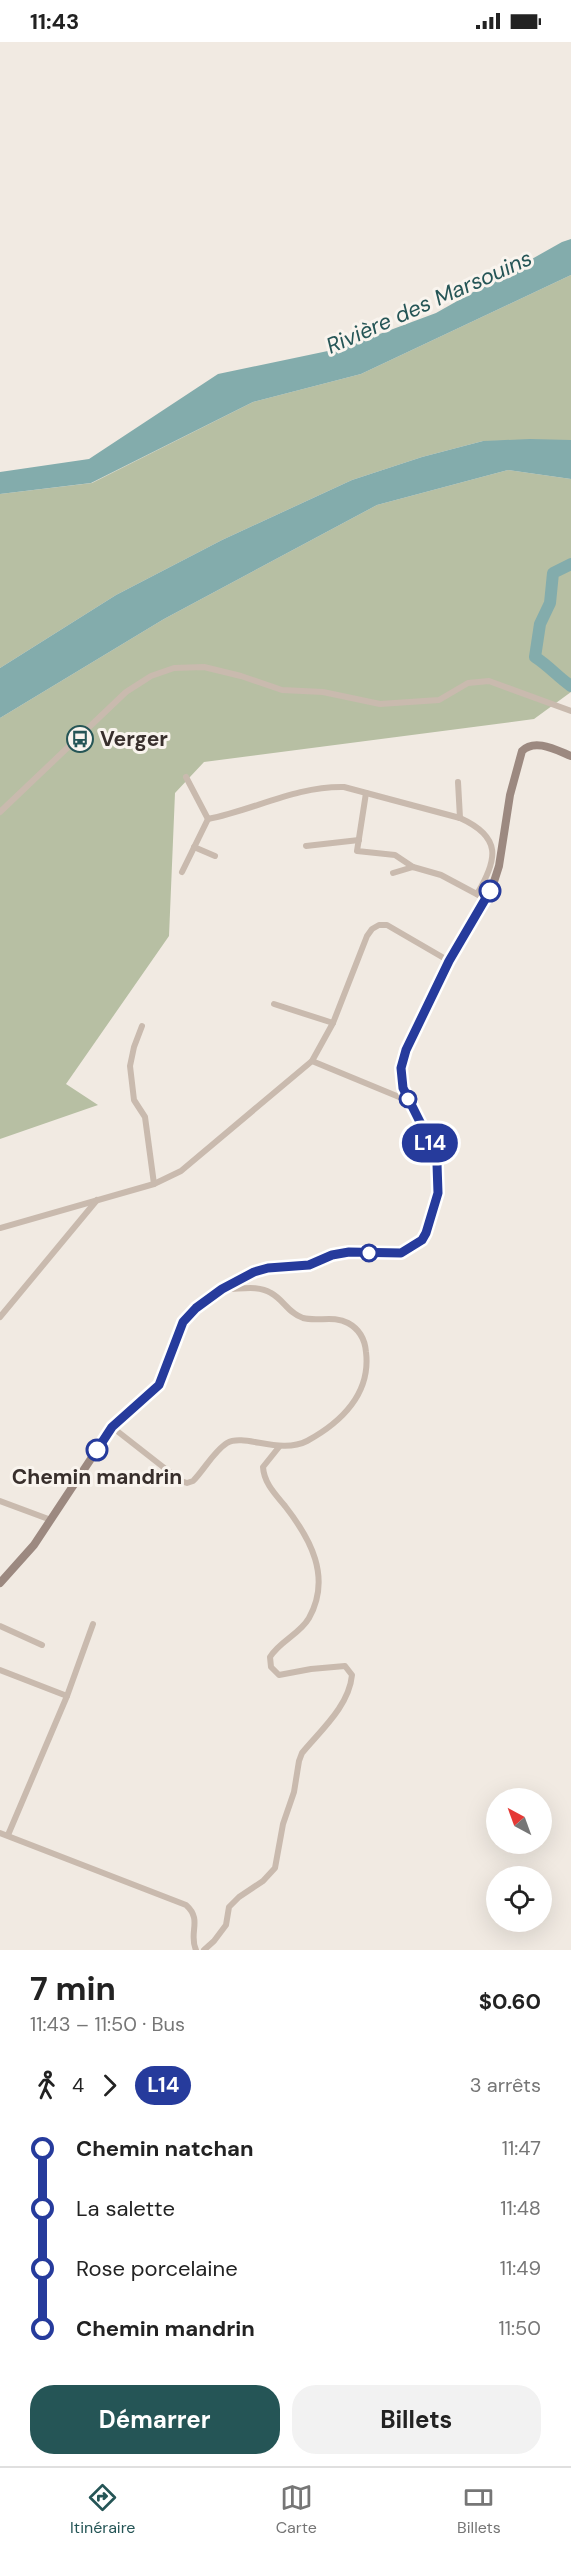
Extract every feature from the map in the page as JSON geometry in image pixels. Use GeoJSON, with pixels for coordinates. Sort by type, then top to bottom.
{"type":"FeatureCollection","features":[{"type":"Feature","properties":{"kind":"street"},"geometry":{"type":"LineString","coordinates":[[0,812],[126,692],[151,676],[174,668],[204,667],[241,676],[282,690],[323,692],[380,704],[440,700],[468,683],[489,681],[571,711]]}},
{"type":"Feature","properties":{"kind":"street"},"geometry":{"type":"LineString","coordinates":[[0,1583],[29,1553],[112,1427],[159,1385],[183,1322],[196,1308],[222,1289],[254,1272],[268,1268],[309,1265],[332,1255],[349,1252],[401,1253],[422,1240],[438,1193],[439,1178],[429,1140],[407,1098],[400,1079],[406,1050],[449,961],[486,899],[499,866],[510,795],[522,751],[527,747],[537,745],[571,756]]}},
{"type":"Feature","properties":{"kind":"street"},"geometry":{"type":"LineString","coordinates":[[186,777],[208,819]]}},
{"type":"Feature","properties":{"kind":"street"},"geometry":{"type":"LineString","coordinates":[[458,782],[460,818]]}},
{"type":"Feature","properties":{"kind":"street"},"geometry":{"type":"LineString","coordinates":[[182,872],[208,819],[304,790],[344,787],[460,818],[475,825],[491,841],[493,861],[477,894]]}},
{"type":"Feature","properties":{"kind":"street"},"geometry":{"type":"LineString","coordinates":[[366,793],[357,851],[395,855],[414,867],[441,875],[486,899]]}},
{"type":"Feature","properties":{"kind":"street"},"geometry":{"type":"LineString","coordinates":[[306,846],[359,840]]}},
{"type":"Feature","properties":{"kind":"street"},"geometry":{"type":"LineString","coordinates":[[194,847],[215,856]]}},
{"type":"Feature","properties":{"kind":"street"},"geometry":{"type":"LineString","coordinates":[[393,873],[414,867]]}},
{"type":"Feature","properties":{"kind":"street"},"geometry":{"type":"LineString","coordinates":[[0,1228],[154,1184],[181,1171],[312,1061],[333,1023],[364,943],[372,929],[380,925],[387,925],[449,961]]}},
{"type":"Feature","properties":{"kind":"street"},"geometry":{"type":"LineString","coordinates":[[274,1004],[333,1023]]}},
{"type":"Feature","properties":{"kind":"street"},"geometry":{"type":"LineString","coordinates":[[142,1026],[130,1066],[134,1100],[145,1117],[154,1184]]}},
{"type":"Feature","properties":{"kind":"street"},"geometry":{"type":"LineString","coordinates":[[312,1061],[404,1099],[407,1098]]}},
{"type":"Feature","properties":{"kind":"street"},"geometry":{"type":"LineString","coordinates":[[0,1317],[97,1200]]}},
{"type":"Feature","properties":{"kind":"street"},"geometry":{"type":"LineString","coordinates":[[112,1427],[181,1481],[188,1483],[193,1481],[227,1443],[235,1441],[279,1447],[294,1446],[308,1440],[347,1412],[358,1399],[368,1369],[365,1344],[359,1332],[350,1324],[342,1320],[304,1318],[289,1311],[274,1294],[265,1289],[222,1289]]}},
{"type":"Feature","properties":{"kind":"street"},"geometry":{"type":"LineString","coordinates":[[204,1950],[214,1941],[225,1925],[229,1907],[239,1897],[263,1881],[275,1868],[283,1824],[294,1792],[298,1761],[302,1753],[341,1707],[351,1688],[352,1675],[345,1666],[311,1669],[285,1676],[279,1675],[271,1667],[270,1657],[276,1648],[309,1619],[319,1587],[312,1545],[301,1526],[264,1479],[263,1467],[279,1447]]}},
{"type":"Feature","properties":{"kind":"street"},"geometry":{"type":"LineString","coordinates":[[0,1501],[51,1520]]}},
{"type":"Feature","properties":{"kind":"street"},"geometry":{"type":"LineString","coordinates":[[8,1835],[67,1696],[93,1623]]}},
{"type":"Feature","properties":{"kind":"street"},"geometry":{"type":"LineString","coordinates":[[0,1626],[42,1645]]}},
{"type":"Feature","properties":{"kind":"street"},"geometry":{"type":"LineString","coordinates":[[0,1670],[67,1696]]}},
{"type":"Feature","properties":{"kind":"street"},"geometry":{"type":"LineString","coordinates":[[0,1833],[186,1905],[193,1911],[195,1918],[193,1944],[196,1950]]}},
{"type":"Feature","properties":{"kind":"green space"},"geometry":{"type":"Polygon","coordinates":[[[571,275],[571,440],[483,441],[422,457],[352,480],[222,540],[116,595],[0,668],[0,494],[92,483],[253,402],[361,374],[571,275]]]}},
{"type":"Feature","properties":{"kind":"green space"},"geometry":{"type":"Polygon","coordinates":[[[508,470],[571,479],[571,692],[534,719],[204,762],[175,793],[169,936],[66,1084],[98,1105],[0,1139],[0,718],[164,619],[377,505],[508,470]]]}},
{"type":"Feature","properties":{"kind":"water"},"geometry":{"type":"Polygon","coordinates":[[[571,239],[571,275],[361,374],[253,402],[91,483],[0,494],[0,472],[89,459],[218,374],[342,348],[436,313],[571,239]]]}},
{"type":"Feature","properties":{"kind":"water"},"geometry":{"type":"Polygon","coordinates":[[[571,440],[571,479],[508,470],[377,505],[164,619],[0,718],[0,668],[116,595],[222,540],[352,480],[422,457],[483,441],[571,440]]]}},
{"type":"Feature","properties":{"kind":"waterway"},"geometry":{"type":"LineString","coordinates":[[571,564],[553,573],[550,603],[540,624],[535,657],[571,686]]}},
{"type":"Feature","properties":{"kind":"bus line","name":"L14"},"geometry":{"type":"LineString","coordinates":[[97,1450],[112,1427],[145,1400],[159,1385],[164,1377],[183,1322],[196,1308],[222,1289],[238,1279],[268,1268],[309,1265],[339,1253],[401,1253],[422,1240],[438,1193],[439,1178],[429,1140],[403,1088],[400,1079],[401,1068],[406,1050],[449,961],[490,891]]}},
{"type":"Feature","properties":{"kind":"place","name":"Verger"},"geometry":{"type":"Point","coordinates":[80,739]}},
{"type":"Feature","properties":{"kind":"place","name":"Chemin mandrin"},"geometry":{"type":"Point","coordinates":[97,1450]}},
{"type":"Feature","properties":{"kind":"water label","name":"Rivière des Marsouins"},"geometry":{"type":"Point","coordinates":[429,302]}}]}
